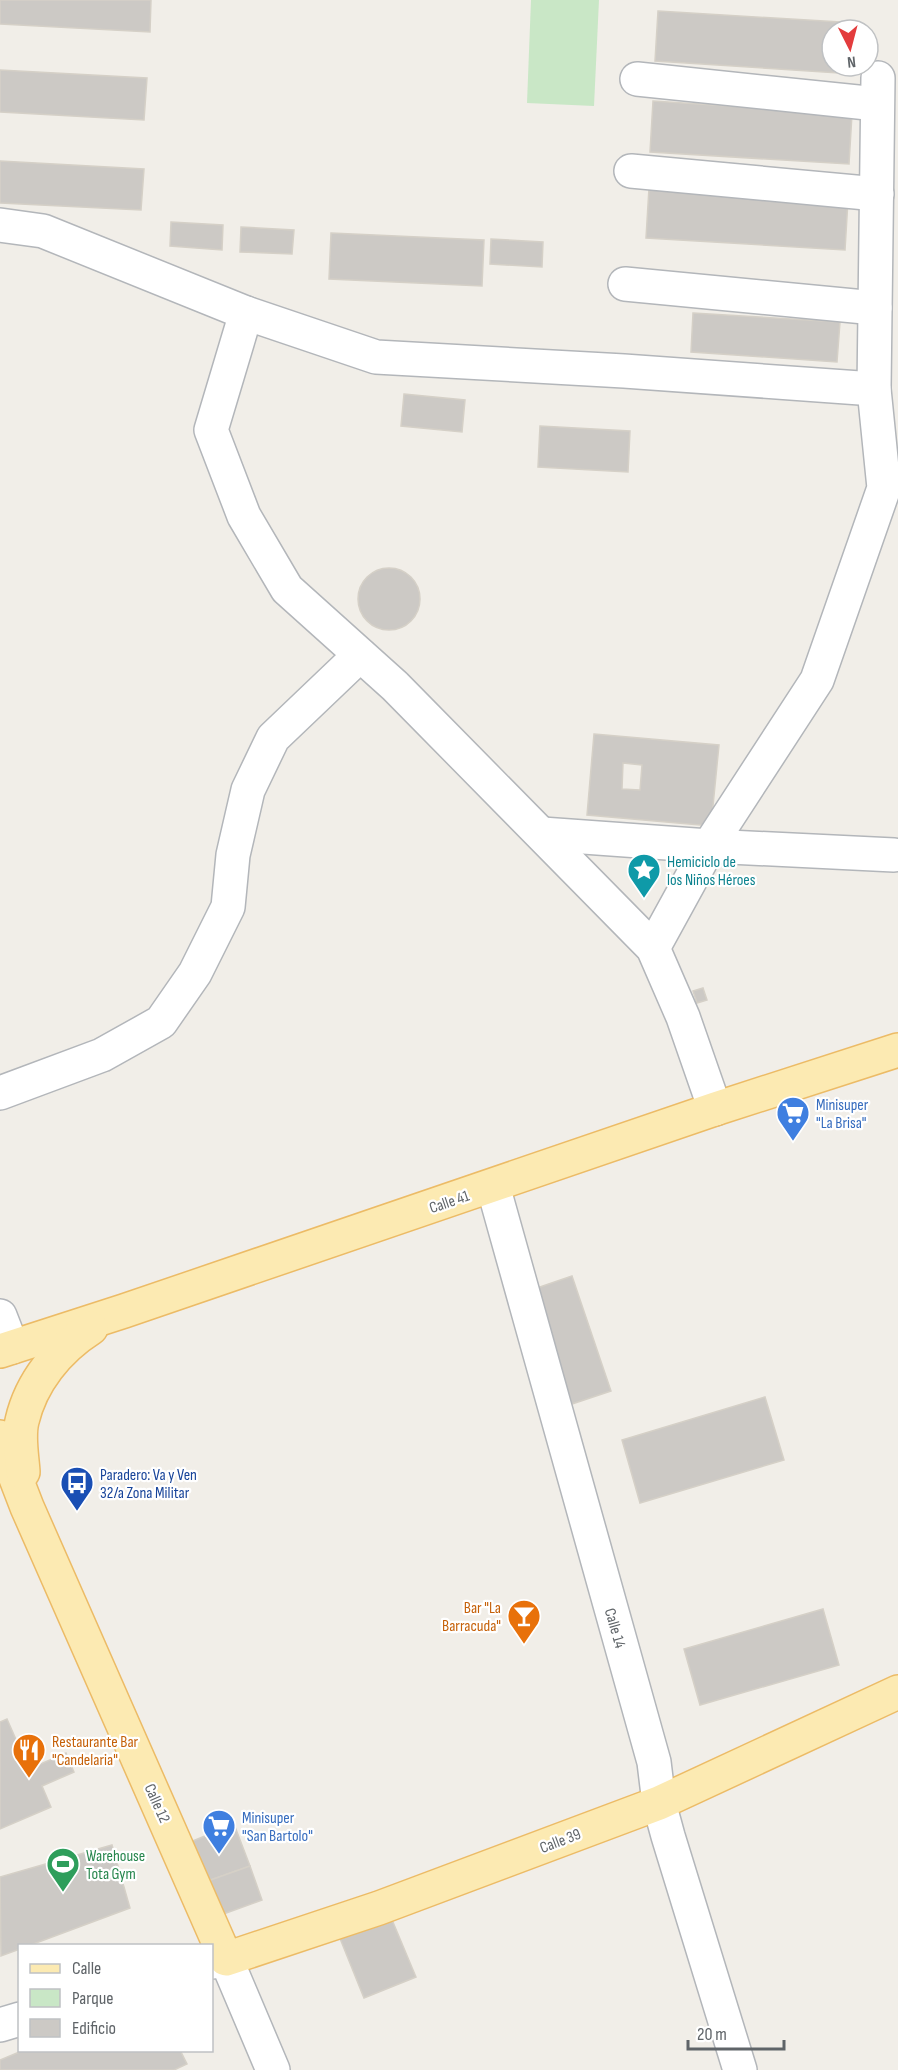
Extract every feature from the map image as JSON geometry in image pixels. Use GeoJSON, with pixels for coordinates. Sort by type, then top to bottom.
{"type":"FeatureCollection","features":[{"type":"Feature","properties":{"kind":"main road","name":"Calle 41"},"geometry":{"type":"LineString","coordinates":[[6,1349],[124,1311],[715,1109],[898,1050]]}},
{"type":"Feature","properties":{"kind":"main road"},"geometry":{"type":"LineString","coordinates":[[27,1507],[20,1447],[21,1422],[29,1400],[42,1376],[58,1355],[78,1336],[124,1311]]}},
{"type":"Feature","properties":{"kind":"main road","name":"Calle 12"},"geometry":{"type":"LineString","coordinates":[[0,1437],[27,1507],[212,1944]]}},
{"type":"Feature","properties":{"kind":"main road"},"geometry":{"type":"LineString","coordinates":[[0,1476],[27,1507]]}},
{"type":"Feature","properties":{"kind":"main road","name":"Calle 39"},"geometry":{"type":"LineString","coordinates":[[219,1960],[379,1908],[659,1803],[898,1692]]}},
{"type":"Feature","properties":{"kind":"main road","name":"Calle 12"},"geometry":{"type":"LineString","coordinates":[[213,1946],[219,1960]]}},
{"type":"Feature","properties":{"kind":"street"},"geometry":{"type":"LineString","coordinates":[[637,79],[878,91],[874,389],[884,488],[817,680],[709,846],[652,948]]}},
{"type":"Feature","properties":{"kind":"street"},"geometry":{"type":"LineString","coordinates":[[631,171],[877,194]]}},
{"type":"Feature","properties":{"kind":"street"},"geometry":{"type":"LineString","coordinates":[[0,225],[44,231],[246,313],[376,357],[624,371],[874,389]]}},
{"type":"Feature","properties":{"kind":"street"},"geometry":{"type":"LineString","coordinates":[[626,284],[875,308]]}},
{"type":"Feature","properties":{"kind":"street"},"geometry":{"type":"LineString","coordinates":[[246,313],[211,430],[244,516],[287,589],[395,686],[652,948],[683,1017],[715,1109]]}},
{"type":"Feature","properties":{"kind":"street"},"geometry":{"type":"LineString","coordinates":[[0,1093],[102,1055],[161,1022],[195,973],[228,907],[233,855],[248,790],[273,738],[360,655]]}},
{"type":"Feature","properties":{"kind":"street"},"geometry":{"type":"LineString","coordinates":[[542,834],[709,846],[894,855]]}},
{"type":"Feature","properties":{"kind":"street","name":"Calle 14"},"geometry":{"type":"LineString","coordinates":[[493,1186],[654,1762],[659,1803],[741,2070]]}},
{"type":"Feature","properties":{"kind":"street"},"geometry":{"type":"LineString","coordinates":[[0,1316],[6,1349]]}},
{"type":"Feature","properties":{"kind":"street","name":"Calle 12"},"geometry":{"type":"LineString","coordinates":[[219,1960],[273,2070]]}},
{"type":"Feature","properties":{"kind":"street"},"geometry":{"type":"LineString","coordinates":[[0,2025],[18,2020]]}},
{"type":"Feature","properties":{"kind":"green space"},"geometry":{"type":"Polygon","coordinates":[[[531,0],[599,0],[594,106],[527,103],[531,0]]]}},
{"type":"Feature","properties":{"kind":"building"},"geometry":{"type":"Polygon","coordinates":[[[0,0],[151,0],[150,32],[0,24],[0,0]]]}},
{"type":"Feature","properties":{"kind":"building"},"geometry":{"type":"Polygon","coordinates":[[[658,11],[820,21],[820,72],[655,61],[658,11]]]}},
{"type":"Feature","properties":{"kind":"building"},"geometry":{"type":"Polygon","coordinates":[[[0,70],[147,78],[144,120],[0,112],[0,70]]]}},
{"type":"Feature","properties":{"kind":"building"},"geometry":{"type":"Polygon","coordinates":[[[653,101],[852,114],[849,164],[650,152],[653,101]]]}},
{"type":"Feature","properties":{"kind":"building"},"geometry":{"type":"Polygon","coordinates":[[[0,161],[144,169],[141,210],[0,203],[0,161]]]}},
{"type":"Feature","properties":{"kind":"building"},"geometry":{"type":"Polygon","coordinates":[[[649,188],[848,200],[845,250],[646,238],[649,188]]]}},
{"type":"Feature","properties":{"kind":"building"},"geometry":{"type":"Polygon","coordinates":[[[171,222],[223,225],[222,250],[170,246],[171,222]]]}},
{"type":"Feature","properties":{"kind":"building"},"geometry":{"type":"Polygon","coordinates":[[[241,227],[294,230],[292,254],[240,252],[241,227]]]}},
{"type":"Feature","properties":{"kind":"building"},"geometry":{"type":"Polygon","coordinates":[[[331,233],[484,240],[482,286],[329,279],[331,233]]]}},
{"type":"Feature","properties":{"kind":"building"},"geometry":{"type":"Polygon","coordinates":[[[491,239],[543,242],[542,267],[490,264],[491,239]]]}},
{"type":"Feature","properties":{"kind":"building"},"geometry":{"type":"Polygon","coordinates":[[[693,313],[840,322],[837,362],[691,352],[693,313]]]}},
{"type":"Feature","properties":{"kind":"building"},"geometry":{"type":"Polygon","coordinates":[[[404,394],[465,400],[462,432],[401,426],[404,394]]]}},
{"type":"Feature","properties":{"kind":"building"},"geometry":{"type":"Polygon","coordinates":[[[540,426],[630,431],[628,472],[538,467],[540,426]]]}},
{"type":"Feature","properties":{"kind":"building"},"geometry":{"type":"Polygon","coordinates":[[[383,568],[395,568],[411,577],[418,587],[420,599],[418,611],[411,621],[395,630],[383,630],[372,625],[363,616],[358,605],[358,593],[363,582],[372,573],[383,568]]]}},
{"type":"Feature","properties":{"kind":"building"},"geometry":{"type":"Polygon","coordinates":[[[594,734],[719,745],[711,826],[587,815],[594,734]],[[623,763],[622,789],[640,790],[642,765],[623,763]]]}},
{"type":"Feature","properties":{"kind":"building"},"geometry":{"type":"Polygon","coordinates":[[[703,988],[707,1000],[697,1003],[693,991],[703,988]]]}},
{"type":"Feature","properties":{"kind":"building"},"geometry":{"type":"Polygon","coordinates":[[[572,1276],[611,1391],[572,1404],[534,1289],[572,1276]]]}},
{"type":"Feature","properties":{"kind":"building"},"geometry":{"type":"Polygon","coordinates":[[[765,1397],[784,1460],[640,1503],[622,1440],[765,1397]]]}},
{"type":"Feature","properties":{"kind":"building"},"geometry":{"type":"Polygon","coordinates":[[[823,1609],[839,1665],[700,1705],[684,1649],[823,1609]]]}},
{"type":"Feature","properties":{"kind":"building","name":"Restaurante Bar \"Candelaria\""},"geometry":{"type":"Polygon","coordinates":[[[7,1719],[29,1769],[66,1753],[74,1772],[42,1786],[51,1807],[0,1829],[0,1722],[7,1719]]]}},
{"type":"Feature","properties":{"kind":"building","name":"Minisuper \"San Bartolo\""},"geometry":{"type":"Polygon","coordinates":[[[234,1824],[250,1866],[205,1882],[188,1843],[234,1824]]]}},
{"type":"Feature","properties":{"kind":"building","name":"Warehouse Tota Gym"},"geometry":{"type":"Polygon","coordinates":[[[112,1845],[130,1908],[33,1944],[18,1944],[18,1950],[1,1956],[0,1877],[112,1845]]]}},
{"type":"Feature","properties":{"kind":"building"},"geometry":{"type":"Polygon","coordinates":[[[250,1866],[262,1900],[218,1916],[205,1882],[250,1866]]]}},
{"type":"Feature","properties":{"kind":"building"},"geometry":{"type":"Polygon","coordinates":[[[390,1915],[416,1977],[364,1998],[339,1936],[390,1915]]]}},
{"type":"Feature","properties":{"kind":"building"},"geometry":{"type":"Polygon","coordinates":[[[19,2052],[181,2052],[187,2064],[174,2070],[0,2070],[0,2060],[19,2052]]]}},
{"type":"Feature","properties":{"kind":"place","name":"Hemiciclo de los Niños Héroes"},"geometry":{"type":"Point","coordinates":[644,899]}},
{"type":"Feature","properties":{"kind":"place","name":"Minisuper \"La Brisa\""},"geometry":{"type":"Point","coordinates":[793,1142]}},
{"type":"Feature","properties":{"kind":"place","name":"Paradero: Va y Ven 32/a Zona Militar"},"geometry":{"type":"Point","coordinates":[77,1512]}},
{"type":"Feature","properties":{"kind":"place","name":"Bar \"La Barracuda\""},"geometry":{"type":"Point","coordinates":[524,1645]}},
{"type":"Feature","properties":{"kind":"place","name":"Restaurante Bar \"Candelaria\""},"geometry":{"type":"Point","coordinates":[29,1779]}},
{"type":"Feature","properties":{"kind":"place","name":"Minisuper \"San Bartolo\""},"geometry":{"type":"Point","coordinates":[219,1855]}},
{"type":"Feature","properties":{"kind":"place","name":"Warehouse Tota Gym"},"geometry":{"type":"Point","coordinates":[63,1893]}}]}
